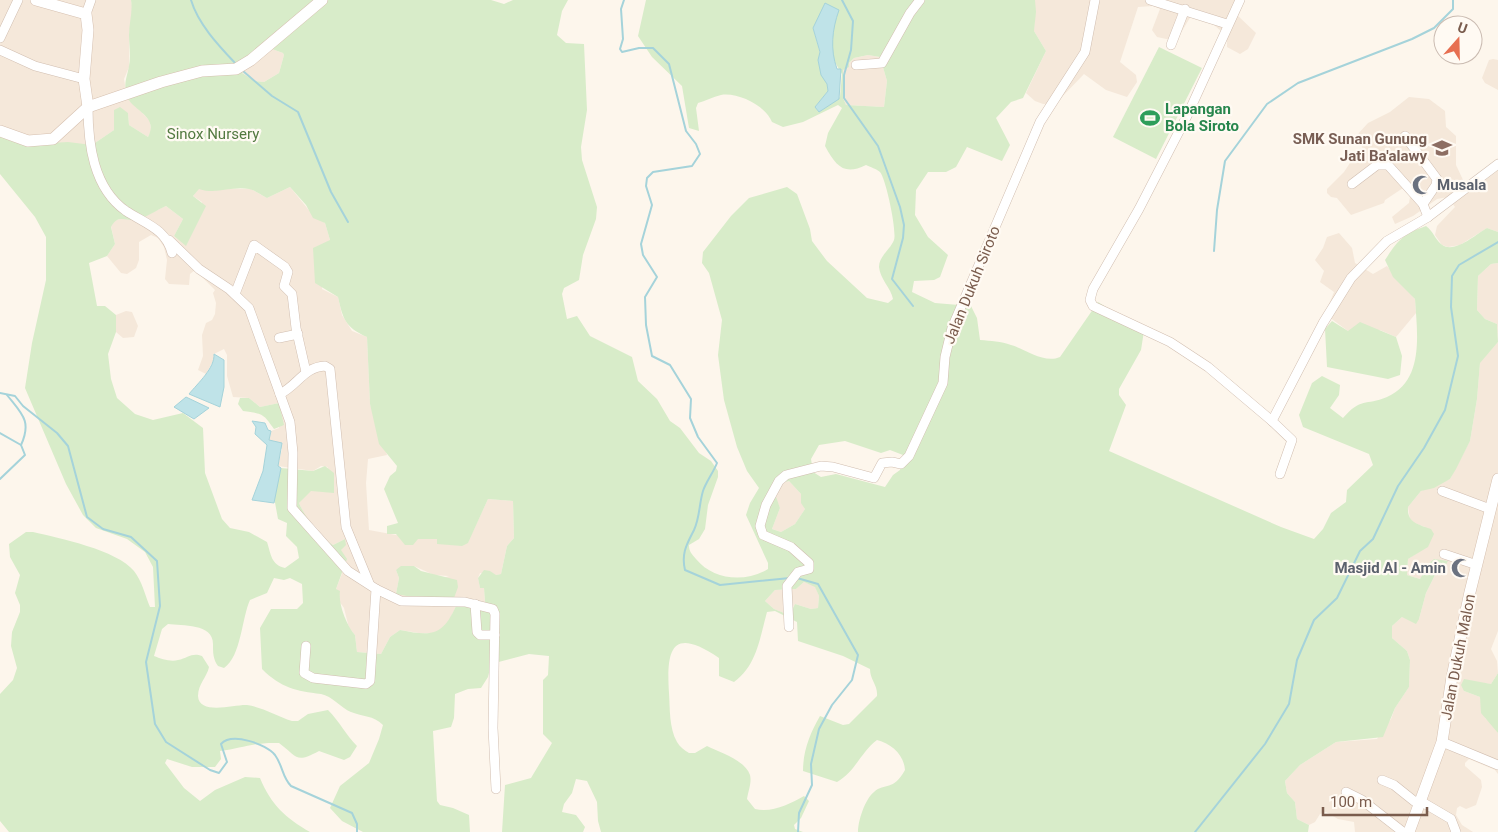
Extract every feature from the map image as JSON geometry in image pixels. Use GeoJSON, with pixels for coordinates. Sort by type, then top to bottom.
{"type":"FeatureCollection","features":[{"type":"Feature","properties":{"kind":"street"},"geometry":{"type":"LineString","coordinates":[[0,38],[18,0]]}},
{"type":"Feature","properties":{"kind":"street"},"geometry":{"type":"LineString","coordinates":[[36,0],[86,14]]}},
{"type":"Feature","properties":{"kind":"street"},"geometry":{"type":"LineString","coordinates":[[91,0],[86,14],[88,30],[84,79],[88,107],[88,137],[102,183],[126,210],[144,220],[169,240],[208,277],[235,294],[249,308],[280,394],[292,435],[292,508],[348,570],[372,586],[401,601],[475,604],[492,609],[494,635],[493,728],[496,789]]}},
{"type":"Feature","properties":{"kind":"street"},"geometry":{"type":"LineString","coordinates":[[0,131],[28,141],[53,139],[88,107],[161,82],[202,71],[236,69],[251,60],[322,0]]}},
{"type":"Feature","properties":{"kind":"street"},"geometry":{"type":"LineString","coordinates":[[856,65],[882,63],[910,13],[920,0]]}},
{"type":"Feature","properties":{"kind":"street","name":"Jalan Dukuh Siroto"},"geometry":{"type":"LineString","coordinates":[[789,628],[787,586],[798,572],[806,571],[809,563],[791,547],[761,533],[760,526],[770,495],[778,482],[786,475],[821,466],[833,467],[874,478],[882,463],[892,462],[901,464],[910,456],[943,383],[945,357],[952,328],[1036,131],[1049,106],[1070,78],[1085,52],[1095,0]]}},
{"type":"Feature","properties":{"kind":"street"},"geometry":{"type":"LineString","coordinates":[[1150,0],[1185,9],[1228,24]]}},
{"type":"Feature","properties":{"kind":"street"},"geometry":{"type":"LineString","coordinates":[[1240,0],[1187,116],[1093,289],[1090,300],[1093,306],[1170,342],[1208,367],[1272,421],[1292,440],[1280,474]]}},
{"type":"Feature","properties":{"kind":"street"},"geometry":{"type":"LineString","coordinates":[[1171,45],[1185,9]]}},
{"type":"Feature","properties":{"kind":"street"},"geometry":{"type":"LineString","coordinates":[[0,50],[36,66],[84,79]]}},
{"type":"Feature","properties":{"kind":"street"},"geometry":{"type":"LineString","coordinates":[[1405,136],[1437,179],[1436,185],[1423,204]]}},
{"type":"Feature","properties":{"kind":"street"},"geometry":{"type":"LineString","coordinates":[[1272,421],[1336,302],[1352,278],[1387,241],[1428,217],[1498,164]]}},
{"type":"Feature","properties":{"kind":"street"},"geometry":{"type":"LineString","coordinates":[[1352,184],[1377,165],[1388,165],[1423,204],[1428,217]]}},
{"type":"Feature","properties":{"kind":"street"},"geometry":{"type":"LineString","coordinates":[[169,240],[172,253]]}},
{"type":"Feature","properties":{"kind":"street"},"geometry":{"type":"LineString","coordinates":[[235,294],[254,245],[278,261],[288,272],[284,286],[292,294],[301,360],[306,372]]}},
{"type":"Feature","properties":{"kind":"street"},"geometry":{"type":"LineString","coordinates":[[279,338],[298,334]]}},
{"type":"Feature","properties":{"kind":"street"},"geometry":{"type":"LineString","coordinates":[[280,394],[293,386],[306,372],[325,366],[330,370],[346,527],[372,586],[370,681],[366,684],[313,678],[304,673],[306,646]]}},
{"type":"Feature","properties":{"kind":"street","name":"Jalan Dukuh Malon"},"geometry":{"type":"LineString","coordinates":[[1409,832],[1422,802],[1442,742],[1452,677],[1498,479]]}},
{"type":"Feature","properties":{"kind":"street"},"geometry":{"type":"LineString","coordinates":[[1442,491],[1490,509]]}},
{"type":"Feature","properties":{"kind":"street"},"geometry":{"type":"LineString","coordinates":[[1444,554],[1477,565]]}},
{"type":"Feature","properties":{"kind":"street"},"geometry":{"type":"LineString","coordinates":[[475,604],[476,632],[480,635],[494,635]]}},
{"type":"Feature","properties":{"kind":"street"},"geometry":{"type":"LineString","coordinates":[[1442,742],[1498,764]]}},
{"type":"Feature","properties":{"kind":"street"},"geometry":{"type":"LineString","coordinates":[[1382,780],[1394,785],[1414,801],[1422,802],[1452,819],[1456,832]]}},
{"type":"Feature","properties":{"kind":"street"},"geometry":{"type":"LineString","coordinates":[[1346,792],[1362,800],[1403,832]]}},
{"type":"Feature","properties":{"kind":"shaded area"},"geometry":{"type":"Polygon","coordinates":[[[0,0],[131,0],[133,11],[129,34],[129,67],[124,79],[127,97],[150,121],[151,131],[148,137],[129,125],[128,113],[114,110],[114,130],[92,145],[51,143],[0,126],[0,0]]]}},
{"type":"Feature","properties":{"kind":"shaded area"},"geometry":{"type":"Polygon","coordinates":[[[1035,0],[1245,0],[1237,15],[1256,33],[1248,49],[1240,54],[1227,47],[1227,36],[1214,25],[1191,16],[1176,41],[1157,37],[1152,30],[1160,9],[1153,6],[1138,7],[1120,62],[1136,75],[1137,82],[1127,97],[1106,90],[1084,74],[1055,104],[1043,104],[1035,101],[1026,93],[1046,51],[1034,31],[1035,0]]]}},
{"type":"Feature","properties":{"kind":"shaded area"},"geometry":{"type":"Polygon","coordinates":[[[269,48],[284,55],[279,73],[264,82],[255,81],[242,73],[269,48]]]}},
{"type":"Feature","properties":{"kind":"shaded area"},"geometry":{"type":"Polygon","coordinates":[[[868,55],[880,57],[887,81],[884,107],[846,105],[843,98],[843,70],[854,58],[868,55]]]}},
{"type":"Feature","properties":{"kind":"shaded area"},"geometry":{"type":"Polygon","coordinates":[[[1489,60],[1498,60],[1498,90],[1485,83],[1482,78],[1489,60]]]}},
{"type":"Feature","properties":{"kind":"shaded area"},"geometry":{"type":"Polygon","coordinates":[[[1409,97],[1429,99],[1445,111],[1446,127],[1456,136],[1456,165],[1464,182],[1472,181],[1498,158],[1498,232],[1487,228],[1460,245],[1448,247],[1442,245],[1435,235],[1437,226],[1455,207],[1448,197],[1437,199],[1413,216],[1395,224],[1392,217],[1409,203],[1410,197],[1403,188],[1385,200],[1384,203],[1351,215],[1337,198],[1331,197],[1327,193],[1327,189],[1350,163],[1364,153],[1358,134],[1368,123],[1390,112],[1409,97]]]}},
{"type":"Feature","properties":{"kind":"shaded area"},"geometry":{"type":"Polygon","coordinates":[[[290,187],[312,214],[325,223],[330,240],[322,289],[338,297],[342,315],[352,331],[367,337],[370,404],[387,455],[368,459],[366,483],[369,530],[418,539],[437,539],[437,544],[468,542],[488,499],[513,501],[514,538],[507,546],[501,574],[480,573],[478,578],[480,588],[484,588],[485,602],[456,606],[448,624],[436,633],[400,630],[390,637],[381,654],[357,652],[355,635],[349,628],[344,608],[339,601],[336,589],[343,571],[341,550],[345,539],[333,545],[324,539],[318,529],[305,516],[299,503],[328,467],[321,466],[313,471],[278,466],[282,449],[269,440],[271,431],[279,428],[279,403],[260,407],[249,398],[233,397],[227,376],[227,355],[224,349],[214,354],[215,357],[206,374],[198,370],[203,356],[202,335],[206,323],[212,320],[215,314],[216,303],[213,293],[215,290],[195,270],[190,274],[189,285],[169,284],[165,279],[167,260],[164,247],[158,238],[151,235],[139,242],[139,260],[136,268],[127,274],[121,273],[107,256],[115,244],[111,226],[114,221],[123,218],[136,220],[166,206],[183,219],[174,236],[186,245],[200,217],[202,202],[193,196],[199,188],[251,189],[267,198],[290,187]],[[414,566],[396,570],[399,578],[396,594],[449,576],[434,575],[414,566]]]}},
{"type":"Feature","properties":{"kind":"shaded area"},"geometry":{"type":"Polygon","coordinates":[[[1339,233],[1352,248],[1355,263],[1373,274],[1387,266],[1415,299],[1416,313],[1396,337],[1380,330],[1348,331],[1325,314],[1334,292],[1320,282],[1324,271],[1315,260],[1323,248],[1327,237],[1339,233]]]}},
{"type":"Feature","properties":{"kind":"shaded area"},"geometry":{"type":"Polygon","coordinates":[[[1498,263],[1498,342],[1497,324],[1485,319],[1477,310],[1478,276],[1491,264],[1498,263]]]}},
{"type":"Feature","properties":{"kind":"shaded area"},"geometry":{"type":"Polygon","coordinates":[[[126,311],[132,312],[138,326],[134,337],[123,338],[116,332],[116,315],[126,311]]]}},
{"type":"Feature","properties":{"kind":"shaded area"},"geometry":{"type":"Polygon","coordinates":[[[1498,342],[1498,631],[1491,649],[1497,661],[1498,673],[1491,684],[1479,683],[1464,691],[1480,697],[1485,718],[1498,733],[1498,774],[1495,770],[1469,759],[1465,763],[1465,766],[1481,780],[1482,787],[1476,805],[1466,809],[1460,806],[1457,808],[1456,815],[1462,825],[1473,832],[1355,832],[1354,822],[1338,819],[1326,812],[1320,814],[1315,822],[1309,825],[1297,819],[1295,802],[1287,793],[1285,781],[1300,765],[1336,742],[1377,739],[1409,687],[1410,660],[1407,651],[1392,638],[1392,626],[1402,617],[1419,619],[1426,593],[1438,569],[1428,564],[1420,579],[1407,575],[1408,559],[1417,553],[1425,527],[1414,523],[1410,519],[1408,507],[1421,491],[1450,479],[1470,441],[1477,399],[1480,362],[1498,342]]]}},
{"type":"Feature","properties":{"kind":"shaded area"},"geometry":{"type":"Polygon","coordinates":[[[789,481],[801,494],[805,509],[795,524],[781,532],[772,529],[780,508],[774,494],[782,483],[789,481]]]}},
{"type":"Feature","properties":{"kind":"shaded area"},"geometry":{"type":"Polygon","coordinates":[[[804,582],[815,586],[819,596],[818,608],[811,609],[795,604],[793,608],[784,613],[774,609],[765,601],[775,590],[796,589],[804,582]]]}},
{"type":"Feature","properties":{"kind":"green space","name":"Sinox Nursery"},"geometry":{"type":"Polygon","coordinates":[[[131,0],[491,0],[504,4],[513,0],[568,0],[562,11],[557,35],[566,43],[584,44],[587,110],[581,147],[582,160],[597,207],[596,219],[583,255],[579,280],[564,288],[562,294],[567,319],[577,316],[590,336],[632,357],[638,381],[657,399],[670,421],[680,428],[699,453],[711,461],[718,471],[718,477],[708,505],[705,529],[699,539],[689,545],[689,547],[692,554],[703,566],[720,575],[730,577],[740,578],[759,573],[768,569],[768,563],[746,515],[750,503],[759,488],[747,471],[737,447],[724,400],[718,355],[722,320],[709,273],[702,263],[703,252],[731,216],[749,198],[787,187],[797,194],[810,229],[812,241],[827,261],[867,298],[888,303],[893,299],[881,276],[879,263],[894,240],[895,235],[888,194],[880,172],[866,165],[852,169],[841,167],[833,159],[825,146],[828,133],[842,108],[838,105],[803,122],[783,127],[772,122],[764,111],[751,101],[735,96],[721,95],[698,103],[696,108],[699,131],[689,128],[682,86],[652,57],[638,36],[646,0],[1035,0],[1034,31],[1046,51],[1023,98],[1011,102],[996,118],[1010,145],[1002,161],[967,147],[956,167],[946,172],[928,172],[916,190],[915,215],[928,237],[948,255],[940,277],[934,280],[914,281],[912,292],[935,303],[971,306],[977,318],[980,340],[1007,344],[1048,359],[1060,357],[1098,302],[1144,331],[1141,350],[1119,389],[1119,395],[1126,405],[1109,451],[1281,527],[1314,539],[1323,529],[1331,513],[1346,502],[1347,490],[1373,465],[1369,454],[1303,427],[1299,415],[1312,383],[1322,376],[1340,385],[1339,395],[1330,408],[1343,418],[1359,404],[1380,400],[1399,390],[1408,380],[1413,368],[1417,340],[1415,299],[1393,277],[1385,260],[1402,238],[1426,226],[1439,242],[1446,247],[1452,247],[1471,239],[1487,228],[1498,232],[1498,263],[1491,264],[1478,276],[1477,310],[1485,319],[1497,324],[1498,342],[1480,363],[1477,399],[1470,441],[1450,479],[1434,488],[1421,491],[1408,507],[1411,520],[1431,529],[1434,534],[1428,547],[1408,559],[1407,575],[1420,579],[1428,564],[1434,559],[1448,561],[1444,568],[1438,569],[1426,593],[1416,624],[1402,617],[1392,626],[1392,638],[1407,651],[1410,660],[1409,687],[1395,708],[1383,737],[1336,742],[1300,765],[1285,781],[1287,793],[1295,802],[1297,819],[1309,825],[1308,832],[858,832],[859,822],[871,795],[878,789],[893,784],[901,777],[905,770],[900,755],[888,744],[877,740],[849,773],[837,782],[803,771],[803,764],[808,742],[820,716],[843,725],[849,724],[877,696],[870,669],[843,656],[798,641],[797,622],[775,611],[767,612],[760,641],[753,659],[748,668],[734,682],[719,676],[719,658],[691,644],[682,643],[676,647],[671,654],[669,664],[670,718],[677,742],[687,752],[695,753],[707,746],[743,765],[750,775],[747,799],[755,809],[774,809],[804,796],[809,801],[801,818],[794,825],[795,829],[803,832],[601,832],[598,821],[597,802],[587,781],[576,779],[572,793],[564,804],[562,812],[576,815],[585,827],[583,832],[502,832],[505,785],[531,778],[552,743],[543,734],[543,680],[548,675],[549,656],[529,654],[491,664],[488,677],[481,688],[468,689],[455,694],[454,718],[451,727],[433,731],[437,801],[440,805],[469,815],[470,832],[363,832],[342,821],[330,808],[340,786],[369,763],[383,725],[372,718],[347,710],[325,695],[289,688],[262,669],[260,628],[271,609],[297,609],[303,603],[302,584],[290,578],[284,580],[274,578],[267,593],[250,600],[238,646],[230,663],[224,668],[218,666],[215,661],[212,637],[208,632],[196,627],[168,624],[162,629],[154,656],[175,661],[193,655],[202,656],[209,667],[198,696],[200,702],[205,706],[219,708],[253,706],[292,721],[298,721],[308,714],[328,710],[357,746],[350,757],[344,760],[319,751],[301,758],[279,743],[271,743],[220,751],[221,759],[215,767],[192,767],[167,759],[165,763],[184,788],[200,801],[215,790],[245,777],[260,778],[269,796],[280,810],[310,832],[9,832],[0,821],[0,694],[13,680],[17,668],[11,646],[12,632],[20,612],[20,605],[15,593],[20,575],[10,557],[9,544],[26,532],[33,532],[72,541],[115,557],[134,571],[150,607],[155,607],[153,567],[145,552],[127,539],[96,528],[83,515],[66,484],[25,388],[32,343],[46,280],[46,237],[35,217],[0,174],[0,126],[51,143],[68,142],[92,145],[114,130],[114,110],[120,107],[128,113],[129,125],[148,137],[151,129],[150,123],[128,99],[125,89],[130,62],[131,0]],[[838,10],[813,28],[820,53],[818,61],[828,91],[815,107],[819,112],[840,97],[842,74],[833,59],[832,45],[838,10]],[[269,48],[242,73],[255,81],[264,82],[279,73],[283,53],[269,48]],[[868,55],[854,58],[849,63],[849,67],[843,70],[843,98],[846,105],[884,107],[887,81],[880,57],[868,55]],[[290,187],[267,198],[256,191],[242,188],[212,191],[199,189],[193,196],[206,206],[186,246],[174,236],[183,219],[166,206],[140,219],[119,219],[114,223],[111,227],[115,244],[107,256],[89,263],[97,306],[105,306],[116,315],[116,332],[108,354],[111,379],[117,398],[135,414],[153,420],[183,413],[203,428],[205,473],[222,519],[230,528],[249,532],[267,542],[274,562],[280,567],[285,568],[299,558],[297,547],[286,536],[287,523],[278,519],[274,497],[281,468],[313,471],[325,466],[334,473],[334,493],[311,491],[299,503],[313,526],[333,545],[345,539],[346,545],[341,550],[347,559],[336,589],[340,591],[343,614],[355,635],[357,652],[381,654],[390,637],[400,630],[420,633],[434,632],[446,624],[456,606],[485,602],[484,588],[480,588],[478,578],[484,570],[496,575],[501,574],[507,546],[514,538],[513,501],[488,499],[468,543],[462,546],[437,544],[437,539],[418,539],[413,545],[405,545],[396,534],[387,534],[387,526],[398,523],[384,489],[390,476],[396,471],[397,466],[379,444],[370,404],[367,337],[354,330],[346,322],[338,297],[315,283],[313,248],[330,240],[325,223],[313,218],[306,205],[290,187]],[[845,441],[819,445],[811,459],[813,472],[821,477],[836,474],[885,487],[893,475],[900,470],[903,455],[890,450],[881,453],[845,441]],[[789,481],[782,483],[775,494],[780,508],[772,529],[781,532],[795,524],[805,509],[801,503],[801,494],[789,481]],[[804,582],[796,589],[775,590],[765,601],[774,609],[784,613],[793,608],[795,604],[811,609],[818,608],[819,596],[815,587],[804,582]]]}},
{"type":"Feature","properties":{"kind":"green space","name":"Lapangan Bola Siroto"},"geometry":{"type":"Polygon","coordinates":[[[1159,47],[1202,68],[1156,159],[1113,137],[1159,47]]]}},
{"type":"Feature","properties":{"kind":"green space"},"geometry":{"type":"Polygon","coordinates":[[[1332,321],[1348,331],[1360,322],[1396,337],[1402,356],[1400,375],[1388,379],[1327,367],[1325,329],[1332,321]]]}},
{"type":"Feature","properties":{"kind":"green space"},"geometry":{"type":"Polygon","coordinates":[[[240,398],[249,398],[260,407],[279,403],[284,425],[274,429],[262,415],[243,411],[238,404],[240,398]]]}},
{"type":"Feature","properties":{"kind":"green space"},"geometry":{"type":"Polygon","coordinates":[[[401,566],[414,566],[421,571],[457,580],[458,587],[454,598],[418,598],[396,594],[399,578],[396,570],[401,566]]]}},
{"type":"Feature","properties":{"kind":"green space"},"geometry":{"type":"Polygon","coordinates":[[[1498,673],[1498,733],[1481,713],[1480,697],[1464,691],[1461,685],[1464,679],[1491,684],[1498,673]]]}},
{"type":"Feature","properties":{"kind":"water"},"geometry":{"type":"Polygon","coordinates":[[[825,3],[839,10],[833,32],[833,47],[837,69],[841,69],[839,99],[819,112],[815,107],[828,91],[827,84],[821,75],[818,60],[820,52],[813,28],[825,3]]]}},
{"type":"Feature","properties":{"kind":"water"},"geometry":{"type":"Polygon","coordinates":[[[214,354],[224,360],[224,387],[220,407],[189,394],[209,370],[214,354]]]}},
{"type":"Feature","properties":{"kind":"water"},"geometry":{"type":"Polygon","coordinates":[[[186,397],[209,408],[194,419],[174,407],[186,397]]]}},
{"type":"Feature","properties":{"kind":"water"},"geometry":{"type":"Polygon","coordinates":[[[252,421],[265,423],[268,430],[271,431],[269,440],[282,443],[278,466],[281,468],[274,503],[252,500],[263,471],[267,445],[255,434],[256,427],[252,421]]]}},
{"type":"Feature","properties":{"kind":"waterway"},"geometry":{"type":"LineString","coordinates":[[191,0],[204,26],[236,64]]}},
{"type":"Feature","properties":{"kind":"waterway"},"geometry":{"type":"LineString","coordinates":[[624,0],[621,9],[623,39],[620,49],[622,52],[639,48],[653,48],[669,64],[686,131],[696,144],[700,154],[692,166],[653,172],[647,178],[646,186],[652,205],[641,244],[643,255],[657,277],[645,297],[646,325],[652,356],[670,365],[691,399],[690,418],[698,437],[717,463],[703,491],[696,525],[685,549],[685,570],[720,585],[790,578]]}},
{"type":"Feature","properties":{"kind":"waterway"},"geometry":{"type":"LineString","coordinates":[[842,0],[853,21],[851,50],[844,75],[844,98],[878,146],[900,207],[904,225],[903,238],[892,279],[913,306]]}},
{"type":"Feature","properties":{"kind":"waterway"},"geometry":{"type":"LineString","coordinates":[[1214,251],[1217,210],[1225,161],[1267,104],[1298,83],[1412,39],[1434,28],[1453,9],[1453,0]]}},
{"type":"Feature","properties":{"kind":"waterway"},"geometry":{"type":"LineString","coordinates":[[243,71],[272,96],[298,112],[331,192],[348,222]]}},
{"type":"Feature","properties":{"kind":"waterway"},"geometry":{"type":"LineString","coordinates":[[1195,832],[1265,744],[1289,704],[1297,660],[1314,620],[1337,598],[1360,551],[1373,539],[1398,486],[1424,448],[1445,410],[1458,356],[1451,307],[1452,276],[1459,265],[1498,242]]}},
{"type":"Feature","properties":{"kind":"waterway"},"geometry":{"type":"LineString","coordinates":[[0,393],[15,396],[23,406],[57,433],[68,446],[87,517],[103,529],[131,537],[157,561],[160,606],[146,662],[155,724],[166,742],[210,770],[219,773],[227,762],[221,744],[226,741],[241,739],[264,747],[275,755],[291,786],[352,813],[357,824],[357,832]]}},
{"type":"Feature","properties":{"kind":"waterway"},"geometry":{"type":"LineString","coordinates":[[0,479],[25,455],[21,445],[26,430],[24,418],[7,395]]}},
{"type":"Feature","properties":{"kind":"waterway"},"geometry":{"type":"LineString","coordinates":[[0,433],[21,445]]}},
{"type":"Feature","properties":{"kind":"waterway"},"geometry":{"type":"LineString","coordinates":[[797,578],[818,584],[858,655],[852,680],[832,705],[819,729],[811,764],[812,785],[799,813],[798,832]]}},
{"type":"Feature","properties":{"kind":"place","name":"Lapangan Bola Siroto"},"geometry":{"type":"Point","coordinates":[1150,118]}},
{"type":"Feature","properties":{"kind":"place","name":"SMK Sunan Gunung Jati Ba'alawy"},"geometry":{"type":"Point","coordinates":[1442,148]}},
{"type":"Feature","properties":{"kind":"place","name":"Musala"},"geometry":{"type":"Point","coordinates":[1422,185]}},
{"type":"Feature","properties":{"kind":"place","name":"Masjid Al - Amin"},"geometry":{"type":"Point","coordinates":[1461,568]}}]}
